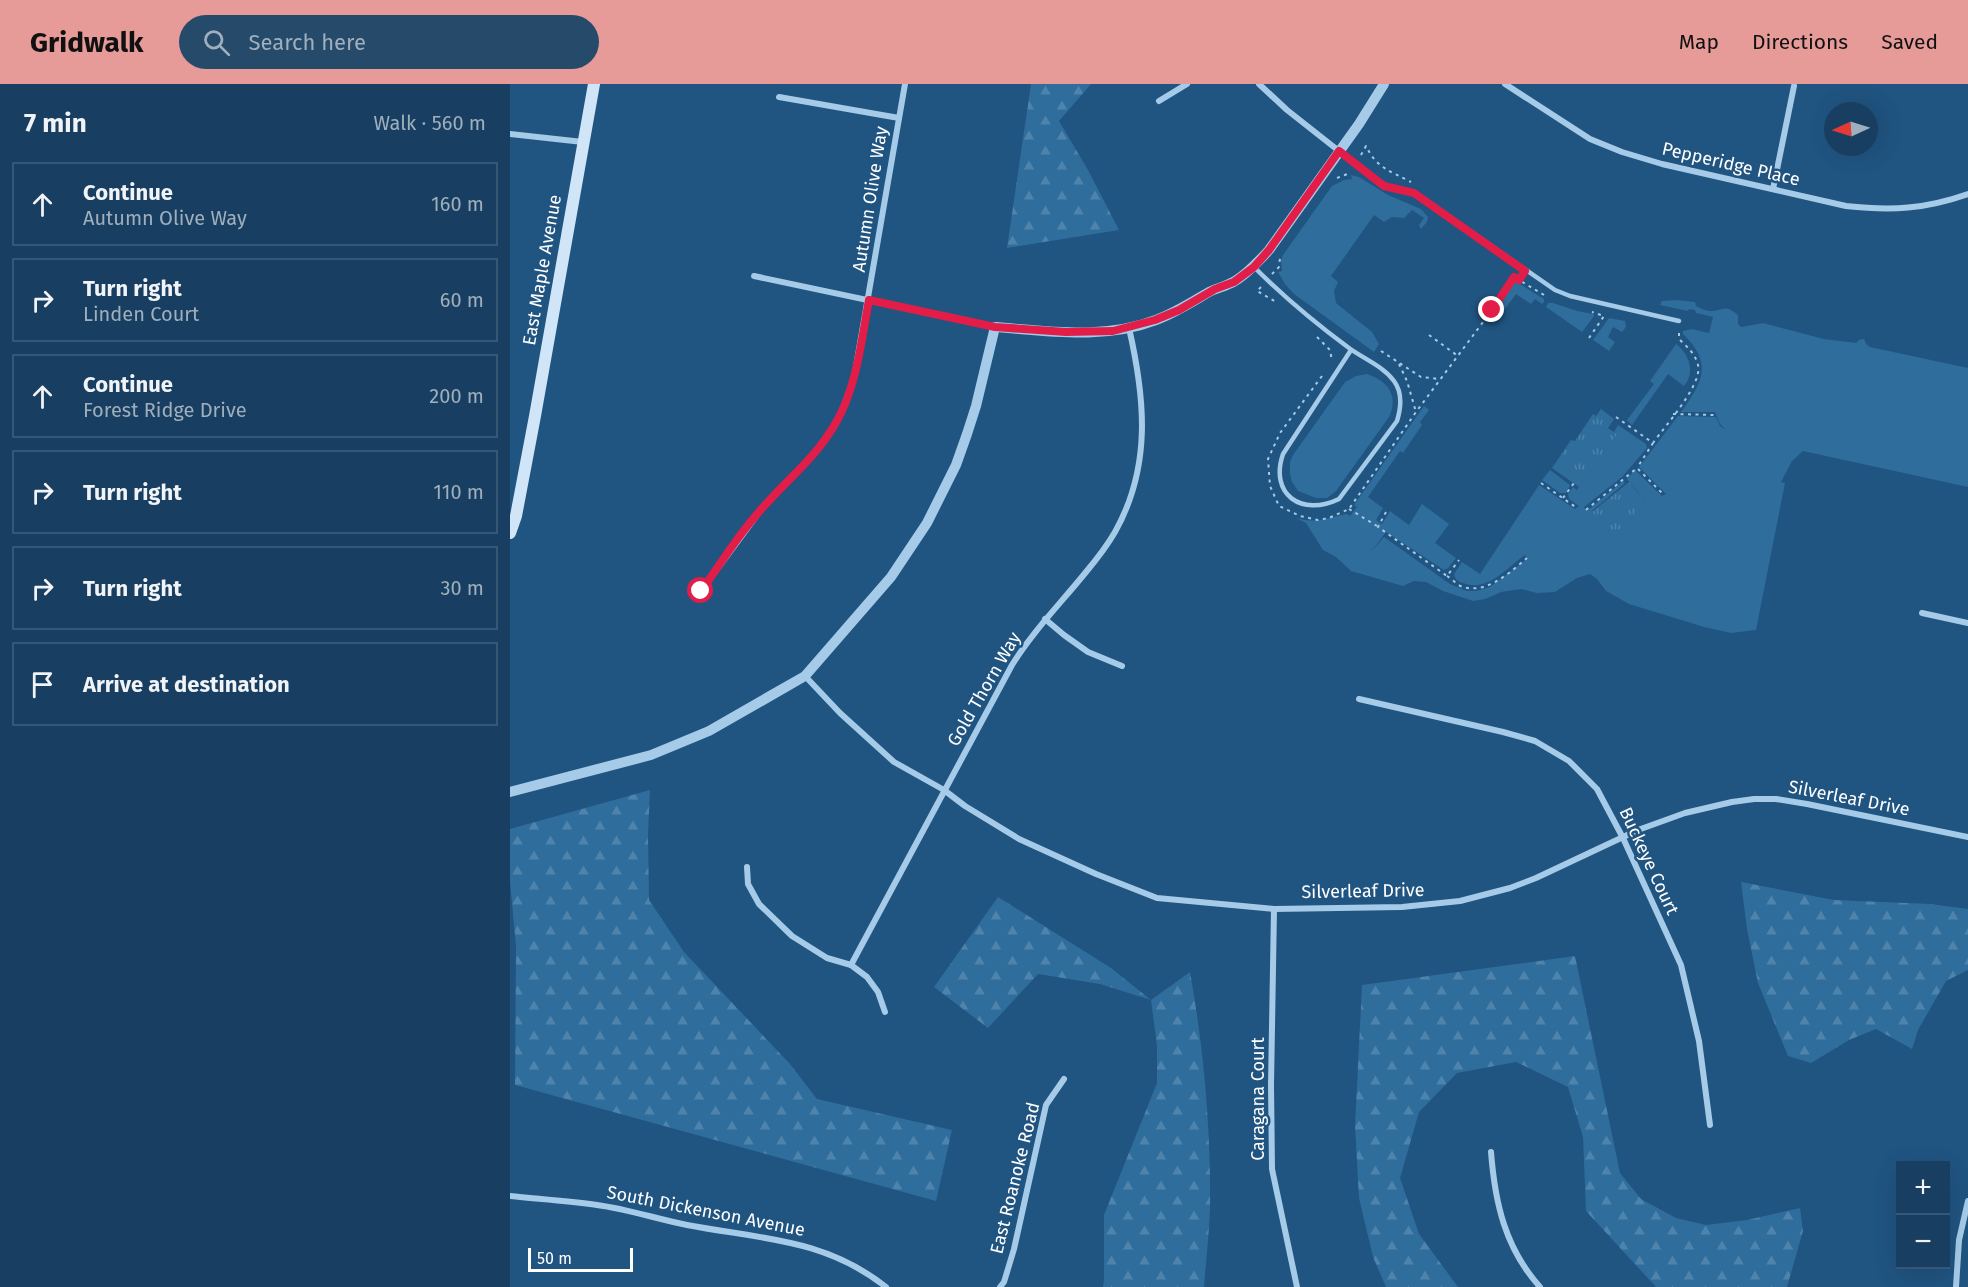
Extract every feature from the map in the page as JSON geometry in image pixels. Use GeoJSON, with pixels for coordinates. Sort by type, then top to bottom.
{"type":"FeatureCollection","features":[{"type":"Feature","properties":{"kind":"main road","name":"East Maple Avenue"},"geometry":{"type":"LineString","coordinates":[[510,533],[516,516],[594,84]]}},
{"type":"Feature","properties":{"kind":"street","name":"Autumn Olive Way"},"geometry":{"type":"LineString","coordinates":[[701,591],[766,503],[808,462],[829,434],[842,411],[854,378],[905,84]]}},
{"type":"Feature","properties":{"kind":"street"},"geometry":{"type":"LineString","coordinates":[[1159,101],[1187,84]]}},
{"type":"Feature","properties":{"kind":"street"},"geometry":{"type":"LineString","coordinates":[[1259,84],[1287,110],[1339,151]]}},
{"type":"Feature","properties":{"kind":"street"},"geometry":{"type":"LineString","coordinates":[[754,276],[995,327],[1066,332],[1097,332],[1129,328],[1179,310],[1215,289],[1234,282],[1254,267],[1269,250],[1384,84]]}},
{"type":"Feature","properties":{"kind":"street","name":"Pepperidge Place"},"geometry":{"type":"LineString","coordinates":[[1505,84],[1581,134],[1622,152],[1662,164],[1846,206],[1886,209],[1923,207],[1968,194]]}},
{"type":"Feature","properties":{"kind":"street"},"geometry":{"type":"LineString","coordinates":[[1773,189],[1794,86]]}},
{"type":"Feature","properties":{"kind":"street"},"geometry":{"type":"LineString","coordinates":[[779,97],[899,118]]}},
{"type":"Feature","properties":{"kind":"street"},"geometry":{"type":"LineString","coordinates":[[510,134],[583,142]]}},
{"type":"Feature","properties":{"kind":"street"},"geometry":{"type":"LineString","coordinates":[[510,792],[651,755],[709,731],[805,676],[891,577],[927,523],[956,465],[967,434],[995,327]]}},
{"type":"Feature","properties":{"kind":"street","name":"Gold Thorn Way"},"geometry":{"type":"LineString","coordinates":[[851,965],[1012,665],[1045,619],[1085,573],[1115,533],[1127,507],[1135,483],[1143,425],[1142,395],[1129,328]]}},
{"type":"Feature","properties":{"kind":"street"},"geometry":{"type":"LineString","coordinates":[[1922,614],[1968,623]]}},
{"type":"Feature","properties":{"kind":"street"},"geometry":{"type":"LineString","coordinates":[[1045,619],[1088,652],[1122,666]]}},
{"type":"Feature","properties":{"kind":"street","name":"Silverleaf Drive"},"geometry":{"type":"LineString","coordinates":[[805,676],[840,713],[894,762],[944,790],[965,806],[1019,839],[1096,874],[1157,898],[1274,909],[1402,907],[1460,901],[1510,888],[1536,878],[1638,830],[1705,807],[1754,799],[1776,799],[1968,837]]}},
{"type":"Feature","properties":{"kind":"street","name":"Buckeye Court"},"geometry":{"type":"LineString","coordinates":[[1359,699],[1535,741],[1580,770],[1597,789],[1623,838],[1681,965],[1699,1041],[1710,1125]]}},
{"type":"Feature","properties":{"kind":"street"},"geometry":{"type":"LineString","coordinates":[[747,867],[748,884],[759,904],[792,936],[827,958],[851,965],[867,978],[878,992],[885,1012]]}},
{"type":"Feature","properties":{"kind":"street","name":"Caragana Court"},"geometry":{"type":"LineString","coordinates":[[1274,909],[1272,1169],[1297,1287]]}},
{"type":"Feature","properties":{"kind":"street","name":"East Roanoke Road"},"geometry":{"type":"LineString","coordinates":[[1000,1287],[1004,1282],[1014,1249],[1046,1105],[1064,1079]]}},
{"type":"Feature","properties":{"kind":"street"},"geometry":{"type":"LineString","coordinates":[[1491,1152],[1503,1225],[1519,1260],[1540,1287]]}},
{"type":"Feature","properties":{"kind":"street","name":"South Dickenson Avenue"},"geometry":{"type":"LineString","coordinates":[[510,1196],[599,1205],[688,1225],[788,1241],[825,1252],[872,1276],[886,1287]]}},
{"type":"Feature","properties":{"kind":"street"},"geometry":{"type":"LineString","coordinates":[[1956,1287],[1959,1240],[1968,1201]]}},
{"type":"Feature","properties":{"kind":"lane"},"geometry":{"type":"LineString","coordinates":[[1339,151],[1384,186],[1414,193],[1556,290],[1570,296],[1679,321]]}},
{"type":"Feature","properties":{"kind":"lane"},"geometry":{"type":"LineString","coordinates":[[1254,267],[1287,300],[1351,350],[1385,372],[1394,380],[1400,394],[1401,411],[1397,421],[1339,499],[1316,507],[1302,504],[1290,497],[1283,488],[1279,466],[1283,454],[1351,350]]}},
{"type":"Feature","properties":{"kind":"path"},"geometry":{"type":"LineString","coordinates":[[1333,181],[1338,177],[1349,175],[1366,146],[1372,159],[1388,172],[1418,186]]}},
{"type":"Feature","properties":{"kind":"path"},"geometry":{"type":"LineString","coordinates":[[1277,303],[1257,291],[1279,267],[1280,254]]}},
{"type":"Feature","properties":{"kind":"path"},"geometry":{"type":"LineString","coordinates":[[1310,330],[1330,350],[1332,361],[1280,433],[1268,459],[1270,486],[1279,506],[1300,516],[1318,520],[1349,509],[1514,277],[1550,299]]}},
{"type":"Feature","properties":{"kind":"path"},"geometry":{"type":"LineString","coordinates":[[1582,309],[1604,315],[1589,338]]}},
{"type":"Feature","properties":{"kind":"path"},"geometry":{"type":"LineString","coordinates":[[1429,335],[1458,356]]}},
{"type":"Feature","properties":{"kind":"path"},"geometry":{"type":"LineString","coordinates":[[1586,510],[1637,468],[1696,382],[1699,367],[1693,351],[1679,339]]}},
{"type":"Feature","properties":{"kind":"path"},"geometry":{"type":"LineString","coordinates":[[1381,351],[1421,377],[1440,380]]}},
{"type":"Feature","properties":{"kind":"path"},"geometry":{"type":"LineString","coordinates":[[1673,414],[1714,415]]}},
{"type":"Feature","properties":{"kind":"path"},"geometry":{"type":"LineString","coordinates":[[1616,417],[1653,442]]}},
{"type":"Feature","properties":{"kind":"path"},"geometry":{"type":"LineString","coordinates":[[1637,468],[1664,495]]}},
{"type":"Feature","properties":{"kind":"path"},"geometry":{"type":"LineString","coordinates":[[1541,483],[1577,508]]}},
{"type":"Feature","properties":{"kind":"path"},"geometry":{"type":"LineString","coordinates":[[1563,498],[1574,483]]}},
{"type":"Feature","properties":{"kind":"path"},"geometry":{"type":"LineString","coordinates":[[1349,509],[1378,526],[1462,587],[1484,587],[1506,575],[1527,558]]}},
{"type":"Feature","properties":{"kind":"path"},"geometry":{"type":"LineString","coordinates":[[1378,526],[1386,512]]}},
{"type":"Feature","properties":{"kind":"path"},"geometry":{"type":"LineString","coordinates":[[1447,576],[1459,560]]}},
{"type":"Feature","properties":{"kind":"green space"},"geometry":{"type":"Polygon","coordinates":[[[1031,84],[1091,84],[1059,121],[1119,230],[1007,248],[1031,84]]]}},
{"type":"Feature","properties":{"kind":"green space"},"geometry":{"type":"Polygon","coordinates":[[[1351,175],[1359,177],[1388,195],[1421,209],[1428,217],[1421,229],[1419,225],[1424,218],[1412,210],[1404,218],[1392,217],[1384,222],[1374,215],[1331,276],[1338,282],[1334,291],[1336,303],[1372,332],[1379,344],[1374,352],[1294,294],[1278,272],[1282,271],[1283,255],[1332,186],[1352,179],[1351,175]]]}},
{"type":"Feature","properties":{"kind":"green space"},"geometry":{"type":"Polygon","coordinates":[[[1515,281],[1544,299],[1544,302],[1542,304],[1535,299],[1531,304],[1516,294],[1497,320],[1489,315],[1515,281]]]}},
{"type":"Feature","properties":{"kind":"green space"},"geometry":{"type":"Polygon","coordinates":[[[1662,301],[1695,302],[1696,306],[1708,311],[1730,309],[1738,315],[1738,324],[1741,327],[1763,323],[1824,339],[1856,343],[1864,339],[1870,347],[1968,368],[1968,487],[1803,451],[1792,461],[1781,482],[1785,483],[1756,630],[1731,633],[1629,604],[1606,591],[1590,574],[1577,578],[1555,592],[1537,593],[1521,589],[1501,592],[1473,601],[1443,591],[1426,582],[1414,581],[1403,586],[1351,571],[1336,557],[1323,550],[1306,523],[1296,518],[1317,520],[1347,514],[1350,516],[1357,507],[1354,505],[1424,406],[1429,410],[1420,422],[1422,425],[1403,453],[1400,451],[1368,497],[1383,508],[1376,520],[1382,524],[1390,511],[1409,525],[1422,504],[1449,524],[1435,543],[1456,558],[1444,570],[1386,532],[1371,552],[1384,537],[1450,584],[1467,591],[1490,587],[1527,559],[1525,555],[1497,577],[1481,585],[1461,582],[1454,574],[1462,562],[1480,574],[1539,485],[1575,509],[1579,506],[1569,499],[1568,494],[1573,487],[1577,490],[1616,434],[1614,432],[1618,425],[1646,444],[1647,448],[1622,477],[1584,507],[1587,511],[1623,481],[1625,483],[1592,511],[1608,532],[1645,501],[1627,479],[1635,470],[1662,496],[1666,494],[1639,467],[1678,416],[1716,417],[1720,426],[1726,430],[1720,424],[1715,412],[1681,412],[1695,391],[1702,373],[1698,354],[1683,331],[1692,329],[1709,333],[1713,317],[1696,313],[1695,310],[1689,309],[1688,311],[1660,305],[1662,301]]]}},
{"type":"Feature","properties":{"kind":"green space"},"geometry":{"type":"Polygon","coordinates":[[[1548,303],[1594,316],[1582,332],[1546,307],[1548,303]]]}},
{"type":"Feature","properties":{"kind":"green space"},"geometry":{"type":"Polygon","coordinates":[[[1609,318],[1625,321],[1626,327],[1622,332],[1613,327],[1608,337],[1615,342],[1609,351],[1593,340],[1609,318]]]}},
{"type":"Feature","properties":{"kind":"green space"},"geometry":{"type":"Polygon","coordinates":[[[1676,344],[1681,348],[1689,364],[1688,381],[1684,386],[1668,374],[1632,425],[1627,420],[1654,384],[1650,381],[1676,344]]]}},
{"type":"Feature","properties":{"kind":"green space"},"geometry":{"type":"Polygon","coordinates":[[[1367,374],[1381,381],[1390,390],[1393,402],[1389,417],[1336,491],[1327,498],[1316,498],[1298,491],[1290,474],[1290,462],[1293,455],[1345,382],[1356,376],[1367,374]]]}},
{"type":"Feature","properties":{"kind":"green space"},"geometry":{"type":"Polygon","coordinates":[[[1601,409],[1614,419],[1608,428],[1617,434],[1579,487],[1552,468],[1571,440],[1575,441],[1593,414],[1596,416],[1601,409]]]}},
{"type":"Feature","properties":{"kind":"green space"},"geometry":{"type":"Polygon","coordinates":[[[1550,470],[1570,485],[1566,493],[1560,493],[1542,480],[1550,470]]]}},
{"type":"Feature","properties":{"kind":"green space"},"geometry":{"type":"Polygon","coordinates":[[[1629,482],[1645,501],[1621,529],[1608,532],[1592,512],[1629,482]]]}},
{"type":"Feature","properties":{"kind":"green space"},"geometry":{"type":"Polygon","coordinates":[[[650,790],[649,900],[684,952],[790,1064],[817,1099],[952,1130],[936,1201],[515,1085],[516,946],[510,881],[510,829],[650,790]]]}},
{"type":"Feature","properties":{"kind":"green space"},"geometry":{"type":"Polygon","coordinates":[[[1741,882],[1834,900],[1930,904],[1968,909],[1968,970],[1946,981],[1918,1030],[1912,1049],[1876,1029],[1849,1040],[1811,1063],[1788,1056],[1758,983],[1747,929],[1741,882]]]}},
{"type":"Feature","properties":{"kind":"green space"},"geometry":{"type":"Polygon","coordinates":[[[998,897],[1111,968],[1151,1000],[1100,984],[1038,974],[988,1028],[934,987],[998,897]]]}},
{"type":"Feature","properties":{"kind":"green space"},"geometry":{"type":"Polygon","coordinates":[[[1575,956],[1620,1173],[1641,1199],[1676,1218],[1706,1225],[1747,1220],[1800,1208],[1803,1231],[1787,1287],[1656,1287],[1586,1211],[1583,1137],[1568,1087],[1516,1062],[1457,1073],[1419,1112],[1400,1178],[1419,1234],[1458,1287],[1386,1287],[1373,1257],[1359,1198],[1355,1126],[1362,985],[1575,956]]]}},
{"type":"Feature","properties":{"kind":"green space"},"geometry":{"type":"Polygon","coordinates":[[[1190,972],[1203,1060],[1208,1120],[1210,1209],[1204,1287],[1103,1287],[1104,1215],[1157,1083],[1157,1046],[1151,1000],[1190,972]]]}},
{"type":"Feature","properties":{"kind":"route"},"geometry":{"type":"LineString","coordinates":[[701,591],[766,503],[808,462],[829,434],[842,411],[854,378],[869,300],[995,327],[1066,332],[1113,331],[1155,320],[1179,310],[1215,289],[1234,282],[1254,267],[1269,250],[1339,151],[1384,186],[1414,193],[1525,271],[1519,280],[1514,277],[1492,310]]}}]}
